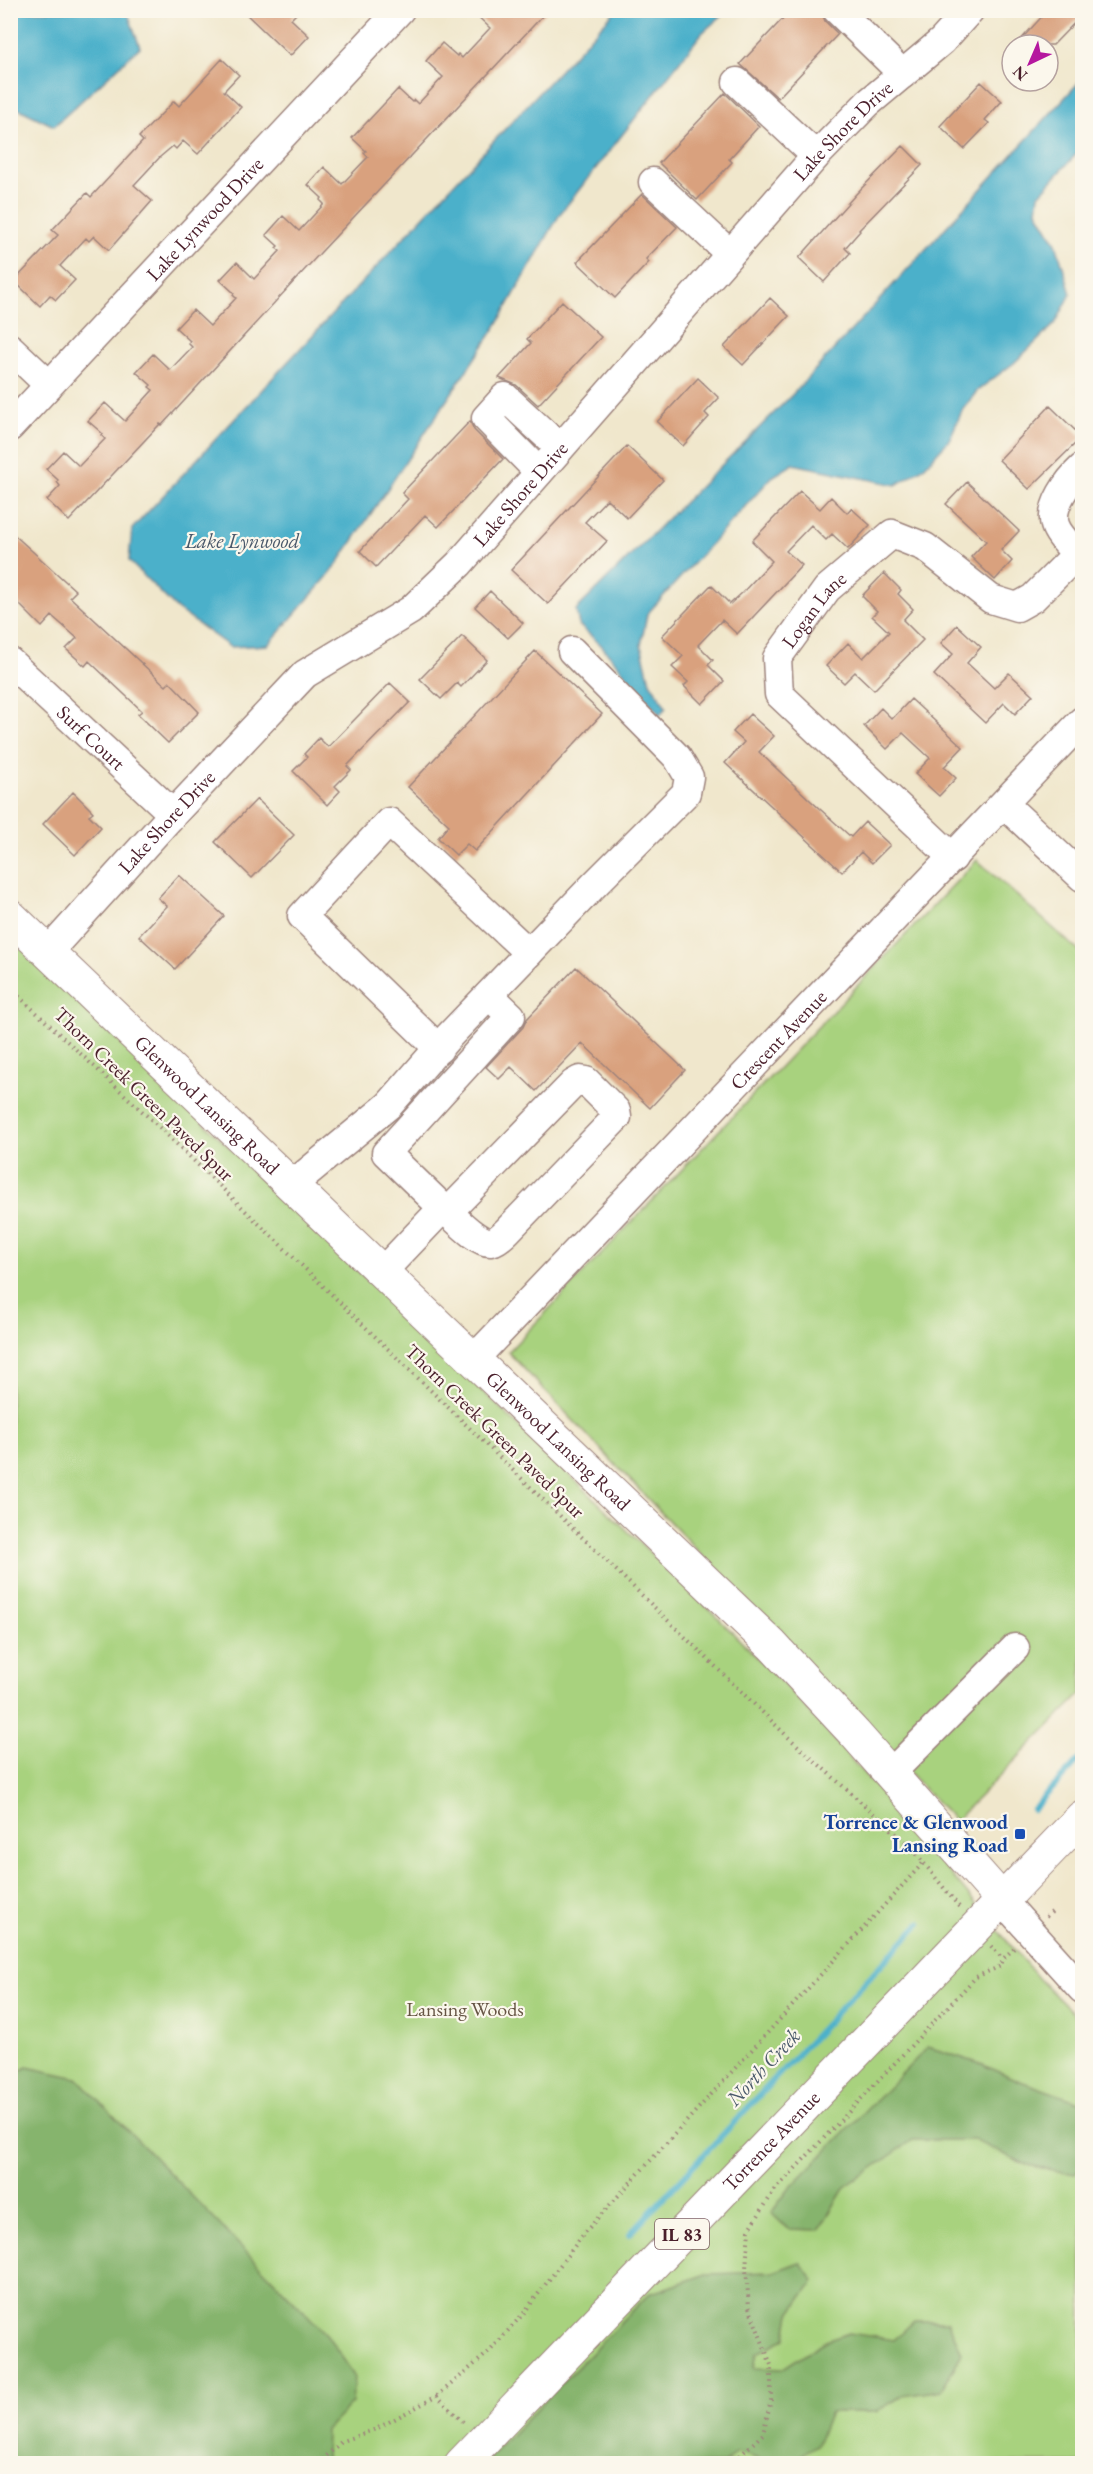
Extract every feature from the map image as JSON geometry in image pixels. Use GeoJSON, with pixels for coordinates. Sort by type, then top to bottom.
{"type":"FeatureCollection","features":[{"type":"Feature","properties":{"kind":"main road","name":"Glenwood Lansing Road"},"geometry":{"type":"LineString","coordinates":[[10,916],[772,1646],[891,1773],[1002,1900]]}},
{"type":"Feature","properties":{"kind":"main road","name":"Torrence Avenue"},"geometry":{"type":"LineString","coordinates":[[462,2463],[1083,1817]]}},
{"type":"Feature","properties":{"kind":"street"},"geometry":{"type":"LineString","coordinates":[[837,10],[903,74]]}},
{"type":"Feature","properties":{"kind":"street","name":"Lake Shore Drive"},"geometry":{"type":"LineString","coordinates":[[48,952],[173,814],[305,674],[411,610],[459,564],[816,156],[868,103],[942,41],[970,10]]}},
{"type":"Feature","properties":{"kind":"street","name":"Lake Lynwood Drive"},"geometry":{"type":"LineString","coordinates":[[10,427],[393,13]]}},
{"type":"Feature","properties":{"kind":"street"},"geometry":{"type":"LineString","coordinates":[[737,82],[816,156]]}},
{"type":"Feature","properties":{"kind":"street"},"geometry":{"type":"LineString","coordinates":[[653,182],[730,254]]}},
{"type":"Feature","properties":{"kind":"street"},"geometry":{"type":"LineString","coordinates":[[10,348],[50,385]]}},
{"type":"Feature","properties":{"kind":"street"},"geometry":{"type":"LineString","coordinates":[[539,472],[486,418],[505,397],[560,448]]}},
{"type":"Feature","properties":{"kind":"street","name":"Logan Lane"},"geometry":{"type":"LineString","coordinates":[[953,858],[779,694],[777,658],[827,589],[892,534],[925,547],[991,598],[1017,607],[1033,598],[1080,552],[1055,526],[1053,512],[1063,492],[1083,468]]}},
{"type":"Feature","properties":{"kind":"street"},"geometry":{"type":"LineString","coordinates":[[292,1185],[389,1104],[529,953],[686,793],[689,777],[677,757],[572,651]]}},
{"type":"Feature","properties":{"kind":"street","name":"Surf Court"},"geometry":{"type":"LineString","coordinates":[[10,662],[173,814]]}},
{"type":"Feature","properties":{"kind":"street","name":"Crescent Avenue"},"geometry":{"type":"LineString","coordinates":[[474,1359],[1083,721]]}},
{"type":"Feature","properties":{"kind":"street"},"geometry":{"type":"LineString","coordinates":[[1004,804],[1083,876]]}},
{"type":"Feature","properties":{"kind":"street"},"geometry":{"type":"LineString","coordinates":[[439,1048],[302,916],[389,822],[529,953]]}},
{"type":"Feature","properties":{"kind":"street"},"geometry":{"type":"LineString","coordinates":[[382,1272],[446,1210],[573,1084],[580,1080],[586,1082],[616,1111],[617,1117],[507,1231],[489,1243],[480,1240],[446,1210],[386,1153],[511,1016],[489,995]]}},
{"type":"Feature","properties":{"kind":"street"},"geometry":{"type":"LineString","coordinates":[[891,1773],[1016,1648]]}},
{"type":"Feature","properties":{"kind":"street","name":"Glenwood Lansing Road"},"geometry":{"type":"LineString","coordinates":[[1002,1900],[1083,1989]]}},
{"type":"Feature","properties":{"kind":"path","name":"Thorn Creek Green Paved Spur"},"geometry":{"type":"LineString","coordinates":[[10,988],[158,1126],[787,1736],[897,1834],[953,1899]]}},
{"type":"Feature","properties":{"kind":"path"},"geometry":{"type":"LineString","coordinates":[[318,2463],[342,2441],[376,2429],[437,2396],[489,2352],[544,2288],[585,2231],[923,1863]]}},
{"type":"Feature","properties":{"kind":"path"},"geometry":{"type":"LineString","coordinates":[[731,2463],[763,2434],[771,2400],[771,2365],[749,2307],[746,2268],[749,2230],[774,2191],[976,1977],[1001,1966],[1003,1959]]}},
{"type":"Feature","properties":{"kind":"path"},"geometry":{"type":"LineString","coordinates":[[437,2396],[468,2426]]}},
{"type":"Feature","properties":{"kind":"green space"},"geometry":{"type":"Polygon","coordinates":[[[977,860],[1082,954],[1082,1693],[955,1821],[508,1352],[977,860]]]}},
{"type":"Feature","properties":{"kind":"green space","name":"Lansing Woods"},"geometry":{"type":"Polygon","coordinates":[[[10,936],[715,1615],[796,1697],[917,1834],[1039,1979],[1082,2022],[1082,2463],[11,2463],[10,936]]]}},
{"type":"Feature","properties":{"kind":"green space"},"geometry":{"type":"Polygon","coordinates":[[[928,2047],[981,2064],[1082,2103],[1082,2167],[1075,2174],[1027,2165],[974,2140],[913,2140],[845,2187],[819,2230],[788,2229],[771,2213],[789,2189],[928,2047]]]}},
{"type":"Feature","properties":{"kind":"green space"},"geometry":{"type":"Polygon","coordinates":[[[27,2067],[77,2078],[327,2335],[354,2375],[352,2403],[326,2430],[325,2463],[11,2463],[10,2076],[27,2067]]]}},
{"type":"Feature","properties":{"kind":"green space"},"geometry":{"type":"Polygon","coordinates":[[[800,2262],[814,2281],[790,2314],[785,2339],[757,2353],[754,2368],[782,2369],[823,2342],[849,2333],[894,2340],[914,2321],[948,2321],[962,2353],[942,2390],[902,2396],[876,2412],[830,2412],[817,2445],[787,2463],[772,2463],[736,2452],[724,2464],[483,2464],[649,2294],[706,2274],[773,2272],[800,2262]]]}},
{"type":"Feature","properties":{"kind":"water"},"geometry":{"type":"Polygon","coordinates":[[[10,11],[127,11],[140,47],[54,126],[11,105],[10,11]]]}},
{"type":"Feature","properties":{"kind":"water","name":"Lake Lynwood"},"geometry":{"type":"Polygon","coordinates":[[[615,11],[727,11],[702,33],[560,214],[495,328],[334,569],[268,645],[230,647],[177,609],[129,561],[132,529],[615,11]]]}},
{"type":"Feature","properties":{"kind":"water"},"geometry":{"type":"Polygon","coordinates":[[[1082,79],[1082,148],[1039,195],[1037,211],[1056,243],[1071,294],[1055,324],[1014,363],[978,390],[963,409],[949,440],[923,468],[896,485],[793,464],[772,477],[647,614],[641,645],[650,682],[666,707],[660,715],[601,645],[579,625],[576,610],[792,395],[1082,79]]]}},
{"type":"Feature","properties":{"kind":"building"},"geometry":{"type":"Polygon","coordinates":[[[242,10],[300,10],[291,19],[309,36],[290,56],[242,10]]]}},
{"type":"Feature","properties":{"kind":"building"},"geometry":{"type":"Polygon","coordinates":[[[471,10],[548,10],[162,425],[160,424],[69,521],[47,500],[60,486],[58,480],[46,469],[63,451],[79,466],[105,439],[101,435],[103,434],[88,421],[105,403],[125,421],[153,390],[149,387],[151,385],[136,372],[153,354],[170,370],[192,347],[188,343],[190,341],[176,328],[193,310],[210,326],[236,298],[234,293],[220,280],[237,262],[254,279],[280,251],[266,235],[283,216],[299,231],[324,204],[320,200],[322,198],[308,185],[324,167],[342,184],[368,157],[364,153],[366,151],[352,138],[398,89],[412,102],[414,100],[418,104],[443,77],[426,61],[442,43],[462,58],[490,28],[471,10]]]}},
{"type":"Feature","properties":{"kind":"building"},"geometry":{"type":"Polygon","coordinates":[[[791,10],[821,10],[825,21],[838,34],[778,98],[740,64],[791,10]]]}},
{"type":"Feature","properties":{"kind":"building"},"geometry":{"type":"Polygon","coordinates":[[[1048,10],[1083,10],[1083,14],[1060,38],[1060,33],[1027,33],[1048,10]]]}},
{"type":"Feature","properties":{"kind":"building"},"geometry":{"type":"Polygon","coordinates":[[[222,59],[239,75],[224,91],[241,107],[198,154],[183,141],[176,149],[173,146],[160,157],[134,185],[152,201],[109,250],[94,236],[89,241],[86,238],[60,266],[75,280],[56,300],[50,295],[40,306],[14,281],[58,235],[52,230],[87,193],[91,197],[143,141],[139,137],[174,101],[179,106],[222,59]]]}},
{"type":"Feature","properties":{"kind":"building"},"geometry":{"type":"Polygon","coordinates":[[[981,82],[1002,101],[985,120],[989,123],[964,149],[940,126],[981,82]]]}},
{"type":"Feature","properties":{"kind":"building"},"geometry":{"type":"Polygon","coordinates":[[[725,93],[759,126],[729,159],[732,162],[697,200],[659,163],[725,93]]]}},
{"type":"Feature","properties":{"kind":"building"},"geometry":{"type":"Polygon","coordinates":[[[903,146],[922,165],[859,230],[845,248],[850,253],[824,282],[799,258],[903,146]]]}},
{"type":"Feature","properties":{"kind":"building"},"geometry":{"type":"Polygon","coordinates":[[[642,194],[677,227],[646,259],[649,262],[615,298],[577,262],[642,194]]]}},
{"type":"Feature","properties":{"kind":"building"},"geometry":{"type":"Polygon","coordinates":[[[770,298],[789,316],[743,365],[724,347],[770,298]]]}},
{"type":"Feature","properties":{"kind":"building"},"geometry":{"type":"Polygon","coordinates":[[[562,301],[601,337],[538,405],[516,385],[499,378],[531,343],[527,339],[562,301]]]}},
{"type":"Feature","properties":{"kind":"building"},"geometry":{"type":"Polygon","coordinates":[[[698,378],[719,398],[705,413],[709,417],[683,446],[657,422],[698,378]]]}},
{"type":"Feature","properties":{"kind":"building"},"geometry":{"type":"Polygon","coordinates":[[[1050,406],[1082,437],[1029,489],[999,460],[1050,406]]]}},
{"type":"Feature","properties":{"kind":"building"},"geometry":{"type":"Polygon","coordinates":[[[470,421],[474,430],[503,459],[438,527],[425,515],[376,567],[360,551],[408,499],[402,493],[470,421]]]}},
{"type":"Feature","properties":{"kind":"building"},"geometry":{"type":"Polygon","coordinates":[[[627,446],[663,480],[627,518],[607,499],[585,522],[607,541],[548,604],[511,570],[627,446]]]}},
{"type":"Feature","properties":{"kind":"building"},"geometry":{"type":"Polygon","coordinates":[[[967,482],[1019,531],[1001,550],[1012,561],[995,580],[971,557],[986,541],[946,504],[967,482]]]}},
{"type":"Feature","properties":{"kind":"building"},"geometry":{"type":"Polygon","coordinates":[[[800,491],[820,509],[831,497],[847,513],[851,508],[870,525],[848,549],[832,534],[826,540],[811,525],[786,551],[802,565],[737,634],[722,620],[698,645],[713,660],[708,665],[724,681],[702,704],[684,686],[688,682],[672,667],[683,656],[662,636],[711,585],[730,604],[742,593],[772,561],[752,541],[800,491]]]}},
{"type":"Feature","properties":{"kind":"building"},"geometry":{"type":"Polygon","coordinates":[[[10,531],[76,591],[70,597],[166,686],[170,682],[199,712],[168,743],[138,714],[142,711],[89,661],[85,666],[66,649],[77,638],[52,616],[42,627],[10,595],[10,531]]]}},
{"type":"Feature","properties":{"kind":"building"},"geometry":{"type":"Polygon","coordinates":[[[884,573],[901,590],[898,594],[913,609],[903,620],[923,640],[874,690],[855,672],[844,683],[826,666],[848,643],[863,658],[889,632],[872,616],[877,611],[862,596],[884,573]]]}},
{"type":"Feature","properties":{"kind":"building"},"geometry":{"type":"Polygon","coordinates":[[[490,591],[523,623],[508,638],[475,607],[490,591]]]}},
{"type":"Feature","properties":{"kind":"building"},"geometry":{"type":"Polygon","coordinates":[[[957,625],[981,647],[967,663],[994,688],[1009,673],[1033,695],[1015,714],[1004,703],[985,723],[934,675],[953,654],[941,643],[957,625]]]}},
{"type":"Feature","properties":{"kind":"building"},"geometry":{"type":"Polygon","coordinates":[[[462,636],[487,660],[461,687],[457,683],[441,699],[420,679],[462,636]]]}},
{"type":"Feature","properties":{"kind":"building"},"geometry":{"type":"Polygon","coordinates":[[[535,651],[602,714],[475,851],[467,844],[456,855],[438,838],[449,825],[408,787],[535,651]]]}},
{"type":"Feature","properties":{"kind":"building"},"geometry":{"type":"Polygon","coordinates":[[[390,683],[410,702],[347,766],[351,770],[335,786],[340,791],[327,805],[293,771],[307,757],[304,754],[319,738],[328,747],[390,683]]]}},
{"type":"Feature","properties":{"kind":"building"},"geometry":{"type":"Polygon","coordinates":[[[911,699],[963,747],[944,767],[956,778],[939,796],[915,774],[930,758],[903,733],[887,749],[864,726],[881,708],[892,719],[911,699]]]}},
{"type":"Feature","properties":{"kind":"building"},"geometry":{"type":"Polygon","coordinates":[[[750,714],[774,736],[759,752],[811,801],[851,837],[865,822],[890,845],[872,863],[861,852],[842,872],[725,763],[744,742],[733,732],[750,714]]]}},
{"type":"Feature","properties":{"kind":"building"},"geometry":{"type":"Polygon","coordinates":[[[73,792],[93,812],[89,815],[101,827],[75,855],[43,824],[73,792]]]}},
{"type":"Feature","properties":{"kind":"building"},"geometry":{"type":"Polygon","coordinates":[[[257,799],[294,835],[252,878],[215,842],[257,799]]]}},
{"type":"Feature","properties":{"kind":"building"},"geometry":{"type":"Polygon","coordinates":[[[179,875],[224,916],[175,969],[139,936],[167,906],[158,898],[179,875]]]}},
{"type":"Feature","properties":{"kind":"building"},"geometry":{"type":"Polygon","coordinates":[[[576,967],[685,1070],[650,1108],[582,1043],[536,1091],[511,1067],[499,1079],[486,1067],[576,967]]]}},
{"type":"Feature","properties":{"kind":"waterway","name":"North Creek"},"geometry":{"type":"LineString","coordinates":[[1033,1809],[1082,1757]]}},
{"type":"Feature","properties":{"kind":"waterway","name":"North Creek"},"geometry":{"type":"LineString","coordinates":[[630,2234],[920,1923]]}},
{"type":"Feature","properties":{"kind":"place","name":"Torrence & Glenwood Lansing Road"},"geometry":{"type":"Point","coordinates":[1020,1834]}}]}
